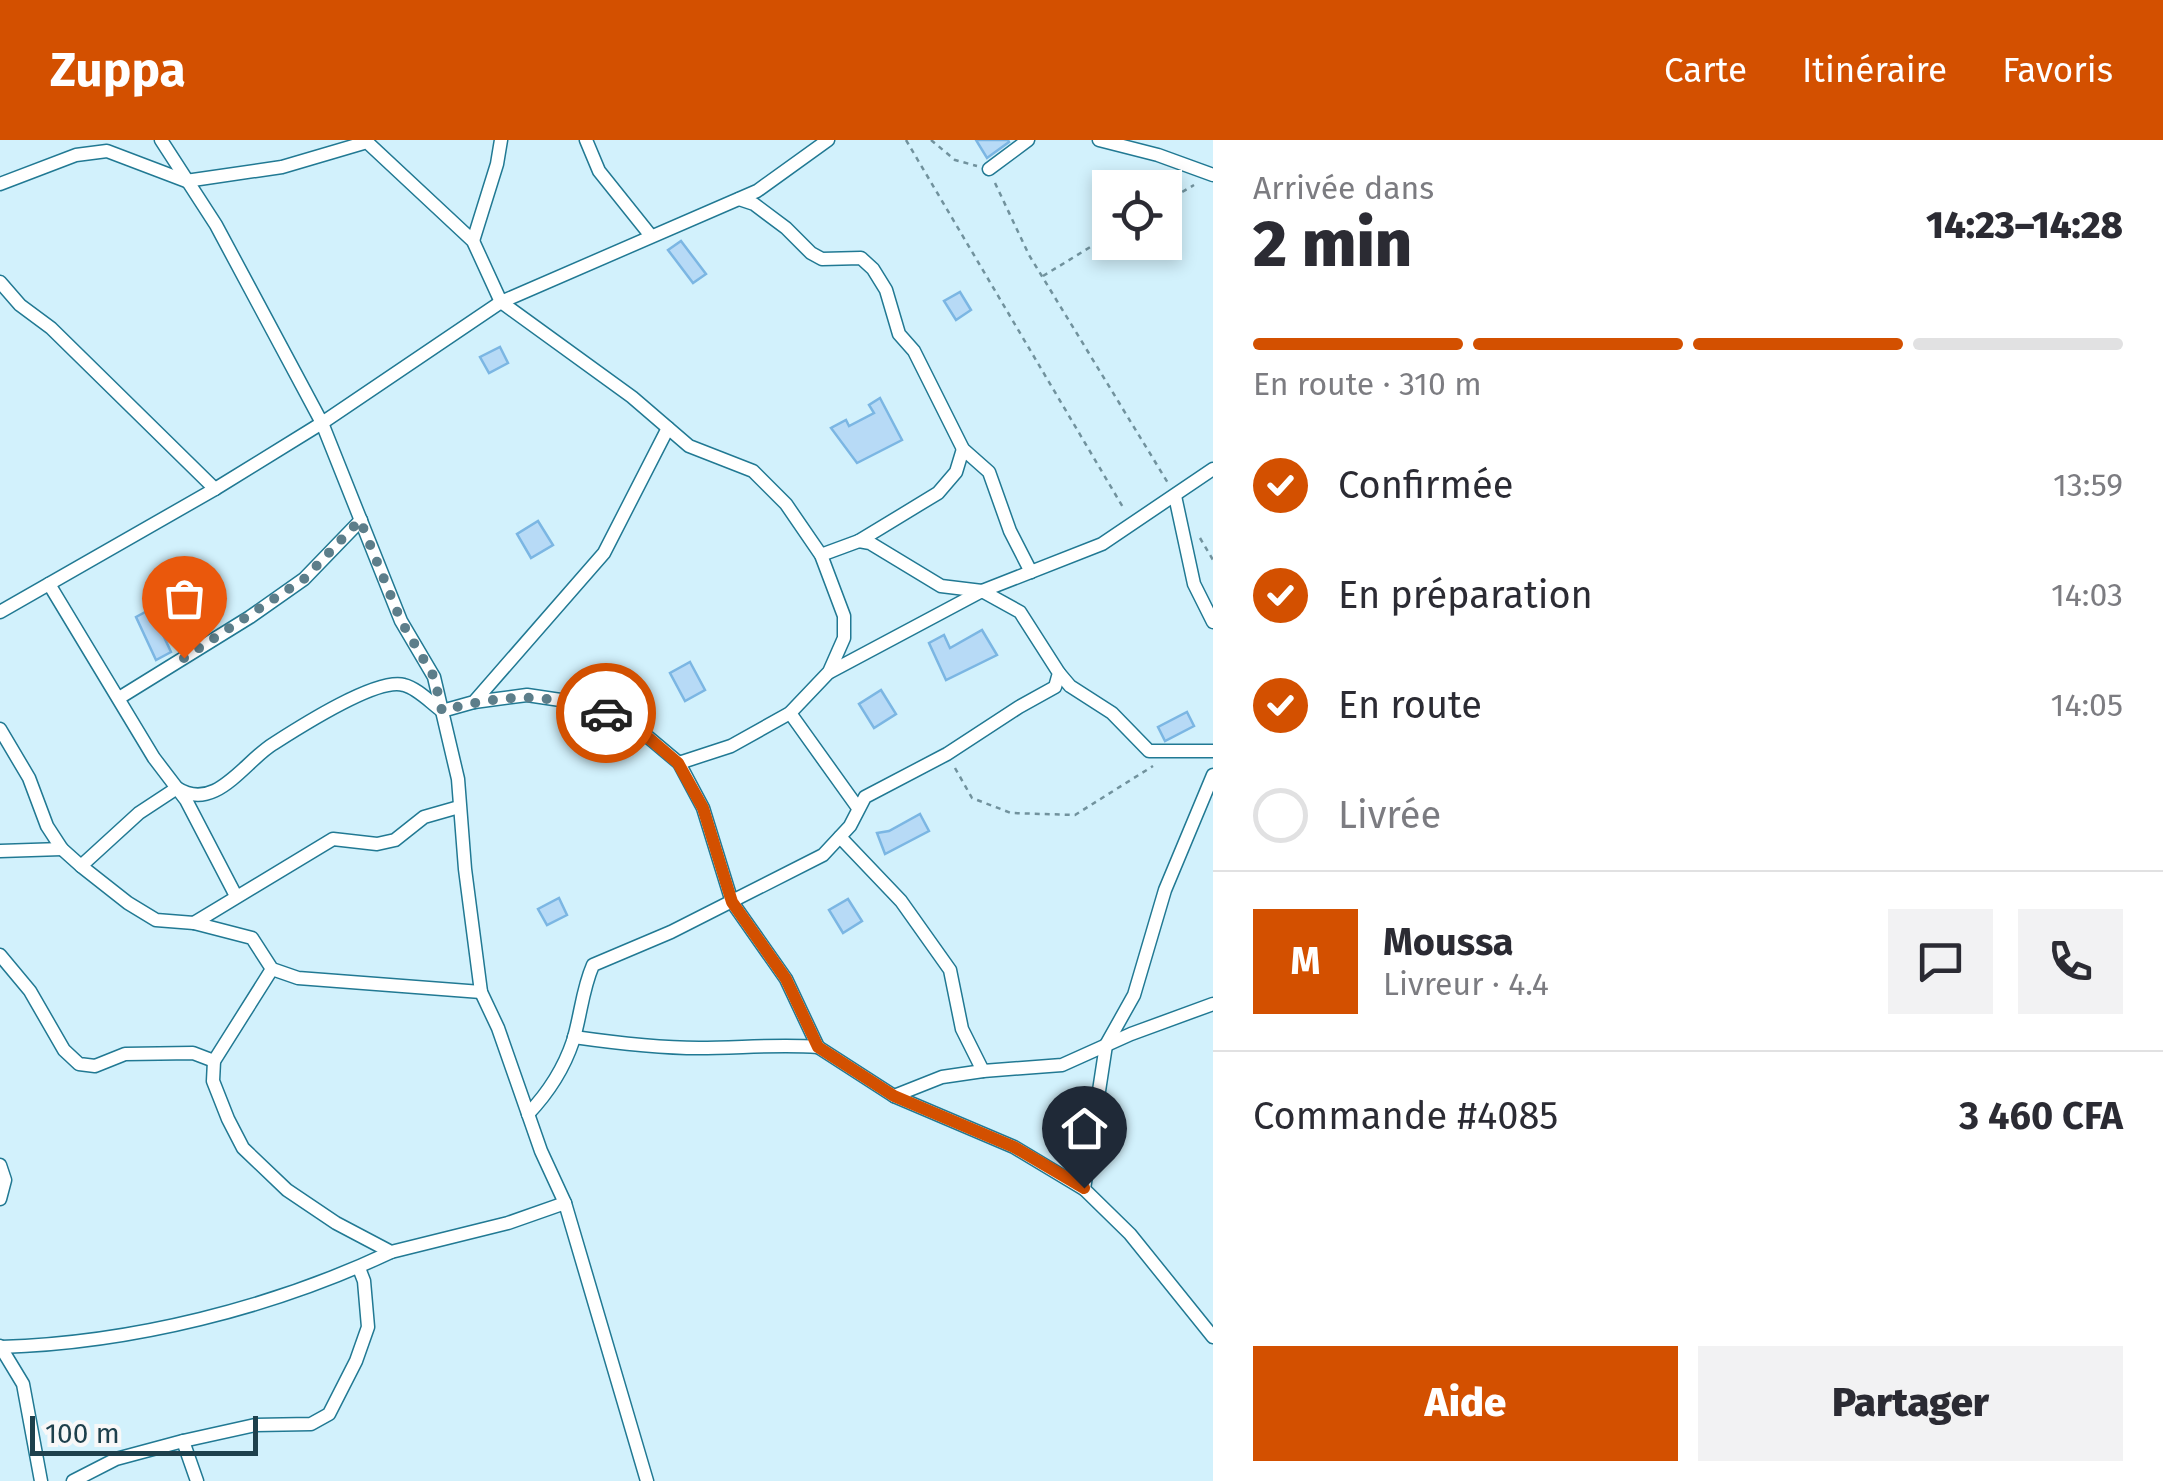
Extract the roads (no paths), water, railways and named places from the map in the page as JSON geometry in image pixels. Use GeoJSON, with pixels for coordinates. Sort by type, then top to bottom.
{"type":"FeatureCollection","features":[{"type":"Feature","properties":{"kind":"street"},"geometry":{"type":"LineString","coordinates":[[161,140],[216,225],[322,423],[401,621],[434,677],[458,779],[458,807],[481,992],[498,1028],[541,1151],[565,1203],[647,1481]]}},
{"type":"Feature","properties":{"kind":"street"},"geometry":{"type":"LineString","coordinates":[[473,241],[498,164],[501,140]]}},
{"type":"Feature","properties":{"kind":"street"},"geometry":{"type":"LineString","coordinates":[[586,140],[599,171],[652,236]]}},
{"type":"Feature","properties":{"kind":"street"},"geometry":{"type":"LineString","coordinates":[[0,612],[322,423],[501,302],[757,191],[828,140]]}},
{"type":"Feature","properties":{"kind":"street"},"geometry":{"type":"LineString","coordinates":[[989,169],[1028,140]]}},
{"type":"Feature","properties":{"kind":"street"},"geometry":{"type":"LineString","coordinates":[[1100,140],[1212,175]]}},
{"type":"Feature","properties":{"kind":"street"},"geometry":{"type":"LineString","coordinates":[[0,184],[76,155],[107,151],[186,180],[282,167],[366,141],[473,241],[501,302],[632,396],[690,446],[752,471],[786,504],[821,555],[844,616],[844,638],[829,672]]}},
{"type":"Feature","properties":{"kind":"street"},"geometry":{"type":"LineString","coordinates":[[738,199],[754,204],[786,228],[811,254],[822,258],[861,258],[873,269],[886,290],[900,334],[914,351],[963,449],[990,472],[1010,531],[1031,572]]}},
{"type":"Feature","properties":{"kind":"street"},"geometry":{"type":"LineString","coordinates":[[0,282],[215,489]]}},
{"type":"Feature","properties":{"kind":"street"},"geometry":{"type":"LineString","coordinates":[[474,702],[604,552],[668,428]]}},
{"type":"Feature","properties":{"kind":"street"},"geometry":{"type":"LineString","coordinates":[[821,555],[859,541],[938,493],[956,472],[963,449]]}},
{"type":"Feature","properties":{"kind":"street"},"geometry":{"type":"LineString","coordinates":[[678,763],[731,746],[790,713],[829,672],[982,591],[1102,544],[1213,469]]}},
{"type":"Feature","properties":{"kind":"street"},"geometry":{"type":"LineString","coordinates":[[1176,496],[1194,584],[1213,622]]}},
{"type":"Feature","properties":{"kind":"street"},"geometry":{"type":"LineString","coordinates":[[119,698],[304,579],[360,520]]}},
{"type":"Feature","properties":{"kind":"street"},"geometry":{"type":"LineString","coordinates":[[859,541],[941,586],[982,591],[1020,612],[1070,686],[1112,713],[1149,751],[1213,751]]}},
{"type":"Feature","properties":{"kind":"street"},"geometry":{"type":"LineString","coordinates":[[49,584],[154,758],[177,788],[236,896]]}},
{"type":"Feature","properties":{"kind":"street"},"geometry":{"type":"LineString","coordinates":[[528,1114],[546,1095],[574,1037],[582,988],[593,965],[732,902],[823,855],[850,826],[865,797],[947,754],[1056,688],[1059,672]]}},
{"type":"Feature","properties":{"kind":"street"},"geometry":{"type":"LineString","coordinates":[[177,788],[198,796],[216,791],[271,745],[338,705],[394,683],[408,685],[442,711]]}},
{"type":"Feature","properties":{"kind":"street"},"geometry":{"type":"LineString","coordinates":[[442,711],[474,702],[527,696],[574,702],[629,721],[678,763],[703,808],[732,902],[786,979],[818,1047]]}},
{"type":"Feature","properties":{"kind":"street"},"geometry":{"type":"LineString","coordinates":[[790,713],[858,808]]}},
{"type":"Feature","properties":{"kind":"street"},"geometry":{"type":"LineString","coordinates":[[0,730],[29,778],[47,826],[62,849],[128,903],[156,920],[194,922],[252,938],[272,969],[298,978],[481,992]]}},
{"type":"Feature","properties":{"kind":"street"},"geometry":{"type":"LineString","coordinates":[[1084,1188],[1106,1045],[1134,995],[1165,890],[1213,775]]}},
{"type":"Feature","properties":{"kind":"street"},"geometry":{"type":"LineString","coordinates":[[82,866],[139,813],[177,788]]}},
{"type":"Feature","properties":{"kind":"street"},"geometry":{"type":"LineString","coordinates":[[194,922],[333,838],[377,844],[396,840],[424,817],[458,807]]}},
{"type":"Feature","properties":{"kind":"street"},"geometry":{"type":"LineString","coordinates":[[840,837],[901,900],[950,970],[962,1029],[983,1070]]}},
{"type":"Feature","properties":{"kind":"street"},"geometry":{"type":"LineString","coordinates":[[0,852],[62,849]]}},
{"type":"Feature","properties":{"kind":"street"},"geometry":{"type":"LineString","coordinates":[[0,955],[30,991],[64,1050],[79,1064],[94,1066],[124,1054],[193,1053],[214,1060]]}},
{"type":"Feature","properties":{"kind":"street"},"geometry":{"type":"LineString","coordinates":[[272,969],[214,1060],[213,1081],[242,1148],[304,1201],[391,1252]]}},
{"type":"Feature","properties":{"kind":"street"},"geometry":{"type":"LineString","coordinates":[[894,1096],[942,1077],[1062,1065],[1213,1004]]}},
{"type":"Feature","properties":{"kind":"street"},"geometry":{"type":"LineString","coordinates":[[574,1037],[637,1046],[818,1047],[894,1096],[1014,1147],[1084,1188],[1130,1234],[1213,1337]]}},
{"type":"Feature","properties":{"kind":"street"},"geometry":{"type":"LineString","coordinates":[[0,1165],[5,1180],[0,1199]]}},
{"type":"Feature","properties":{"kind":"street"},"geometry":{"type":"LineString","coordinates":[[0,1347],[64,1345],[230,1310],[359,1268],[391,1252],[508,1223],[565,1203]]}},
{"type":"Feature","properties":{"kind":"street"},"geometry":{"type":"LineString","coordinates":[[73,1481],[116,1459],[183,1441],[255,1426],[311,1424],[329,1414],[368,1327],[359,1268]]}},
{"type":"Feature","properties":{"kind":"street"},"geometry":{"type":"LineString","coordinates":[[0,1347],[23,1384],[41,1481]]}},
{"type":"Feature","properties":{"kind":"street"},"geometry":{"type":"LineString","coordinates":[[183,1441],[197,1481]]}}]}
